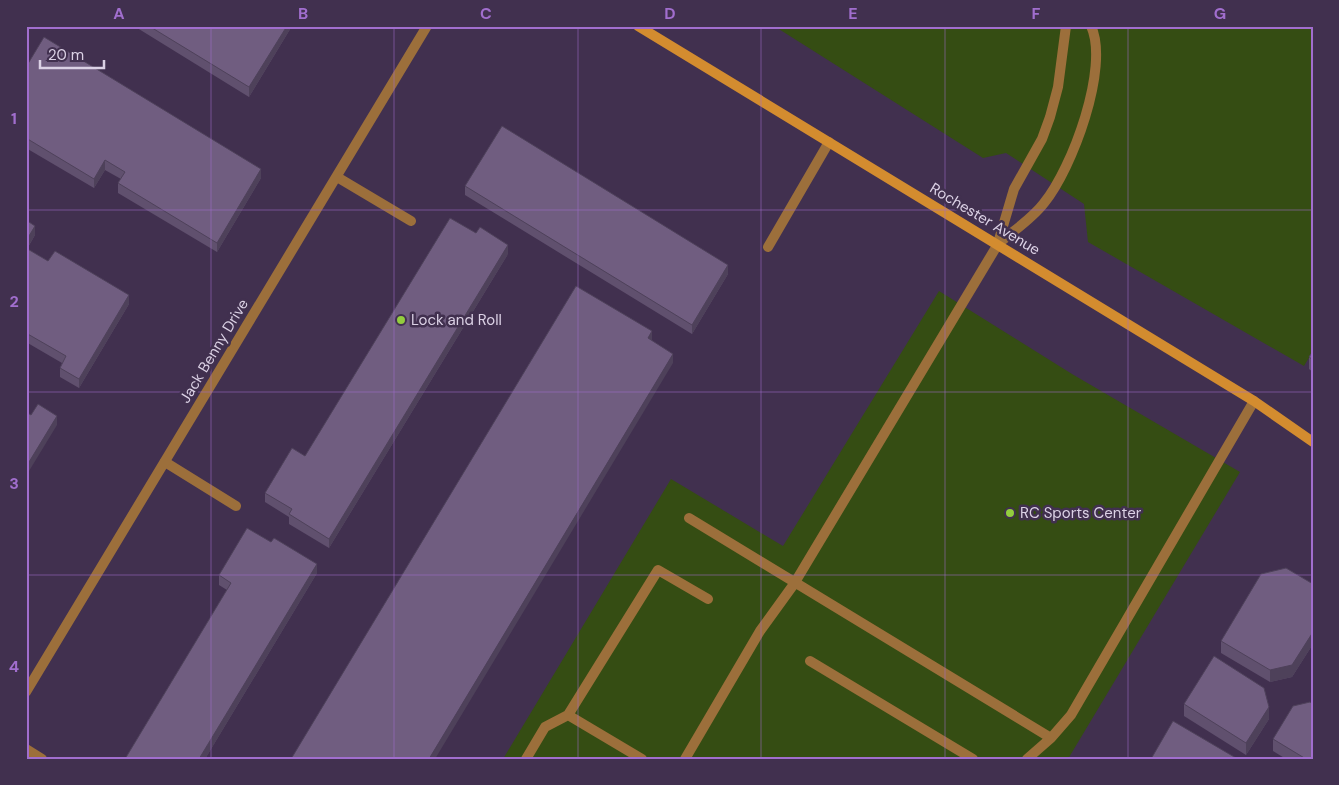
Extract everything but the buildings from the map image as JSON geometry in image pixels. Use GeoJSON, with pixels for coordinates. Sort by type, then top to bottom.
{"type":"FeatureCollection","features":[{"type":"Feature","properties":{"kind":"main road","name":"Rochester Avenue"},"geometry":{"type":"LineString","coordinates":[[638,26],[1254,401],[1313,442]]}},
{"type":"Feature","properties":{"kind":"street","name":"Jack Benny Drive"},"geometry":{"type":"LineString","coordinates":[[26,692],[428,26]]}},
{"type":"Feature","properties":{"kind":"street"},"geometry":{"type":"LineString","coordinates":[[685,759],[760,631],[794,584],[998,244],[1014,189],[1042,139],[1050,117],[1058,86],[1066,26]]}},
{"type":"Feature","properties":{"kind":"street"},"geometry":{"type":"LineString","coordinates":[[998,244],[1044,204],[1064,172],[1077,143],[1093,85],[1097,38],[1091,26]]}},
{"type":"Feature","properties":{"kind":"street"},"geometry":{"type":"LineString","coordinates":[[768,247],[829,142]]}},
{"type":"Feature","properties":{"kind":"street"},"geometry":{"type":"LineString","coordinates":[[337,177],[411,221]]}},
{"type":"Feature","properties":{"kind":"street"},"geometry":{"type":"LineString","coordinates":[[1028,759],[1051,738],[1071,715],[1254,401]]}},
{"type":"Feature","properties":{"kind":"street"},"geometry":{"type":"LineString","coordinates":[[165,462],[236,506]]}},
{"type":"Feature","properties":{"kind":"street"},"geometry":{"type":"LineString","coordinates":[[689,518],[794,584],[1051,738]]}},
{"type":"Feature","properties":{"kind":"street"},"geometry":{"type":"LineString","coordinates":[[526,759],[545,727],[568,715],[658,570],[708,599]]}},
{"type":"Feature","properties":{"kind":"street"},"geometry":{"type":"LineString","coordinates":[[810,661],[973,759]]}},
{"type":"Feature","properties":{"kind":"street"},"geometry":{"type":"LineString","coordinates":[[568,715],[642,759]]}},
{"type":"Feature","properties":{"kind":"street"},"geometry":{"type":"LineString","coordinates":[[26,749],[42,759]]}},
{"type":"Feature","properties":{"kind":"green space"},"geometry":{"type":"Polygon","coordinates":[[[774,26],[1313,26],[1313,351],[1304,366],[1088,242],[1084,204],[1006,153],[983,158],[774,26]]]}},
{"type":"Feature","properties":{"kind":"green space","name":"RC Sports Center"},"geometry":{"type":"Polygon","coordinates":[[[939,291],[1072,374],[1240,472],[1068,759],[503,759],[671,479],[783,546],[939,291]]]}},
{"type":"Feature","properties":{"kind":"place","name":"Lock and Roll"},"geometry":{"type":"Point","coordinates":[401,320]}},
{"type":"Feature","properties":{"kind":"place","name":"RC Sports Center"},"geometry":{"type":"Point","coordinates":[1010,513]}}]}
